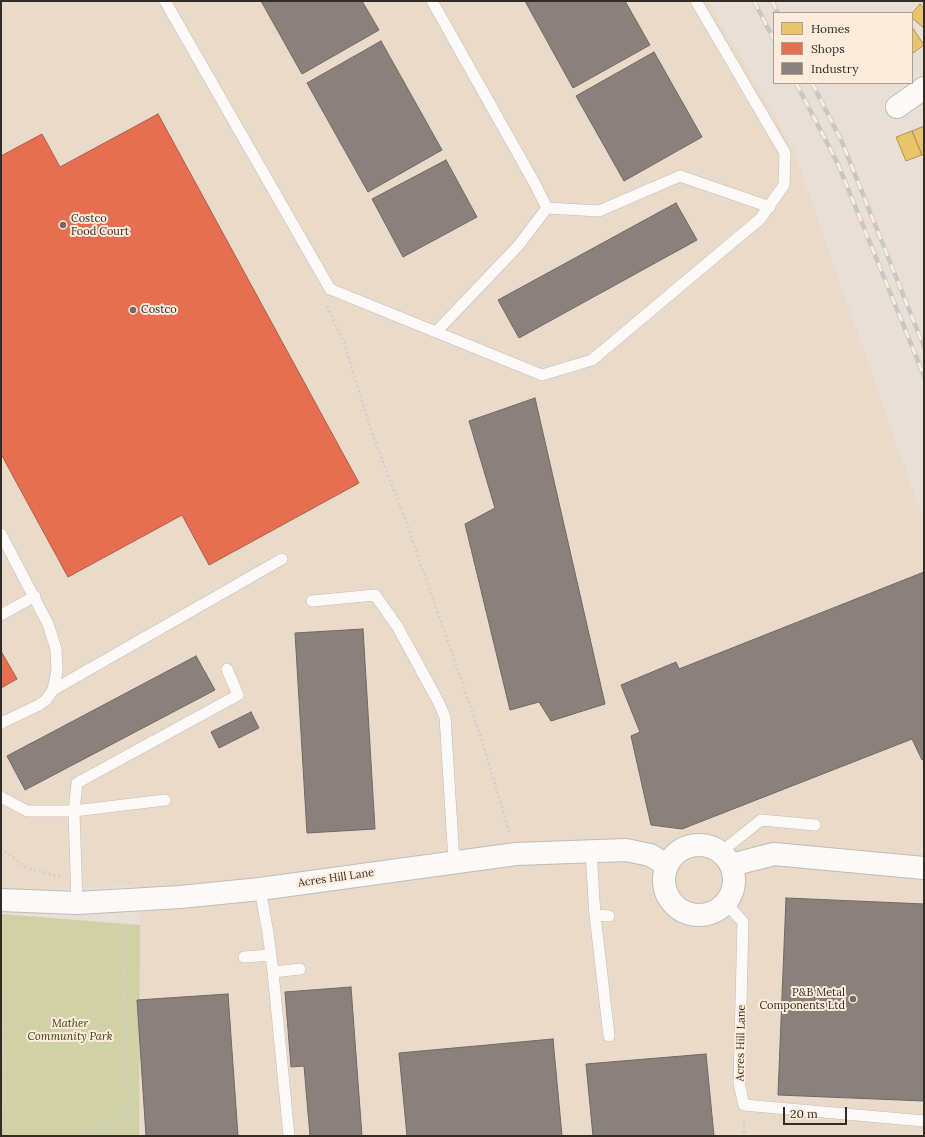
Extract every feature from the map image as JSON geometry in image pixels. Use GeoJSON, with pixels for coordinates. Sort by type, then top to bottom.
{"type":"FeatureCollection","features":[{"type":"Feature","properties":{"kind":"street"},"geometry":{"type":"LineString","coordinates":[[897,107],[924,88]]}},
{"type":"Feature","properties":{"kind":"street"},"geometry":{"type":"LineString","coordinates":[[701,845],[712,847],[726,859],[734,875],[732,894],[726,903],[718,910],[702,915],[685,912],[676,907],[668,898],[664,876],[667,865],[673,856],[681,850],[691,846],[701,845]]}},
{"type":"Feature","properties":{"kind":"street","name":"Acres Hill Lane"},"geometry":{"type":"LineString","coordinates":[[1,900],[78,903],[260,889],[516,854],[626,850],[650,855],[667,865]]}},
{"type":"Feature","properties":{"kind":"street"},"geometry":{"type":"LineString","coordinates":[[726,859],[774,854],[924,868]]}},
{"type":"Feature","properties":{"kind":"lane"},"geometry":{"type":"LineString","coordinates":[[165,1],[330,289],[542,375],[592,360],[760,219],[770,207],[784,185],[785,153],[696,1]]}},
{"type":"Feature","properties":{"kind":"lane"},"geometry":{"type":"LineString","coordinates":[[432,1],[547,208]]}},
{"type":"Feature","properties":{"kind":"lane"},"geometry":{"type":"LineString","coordinates":[[547,208],[599,211],[680,176],[770,207]]}},
{"type":"Feature","properties":{"kind":"lane"},"geometry":{"type":"LineString","coordinates":[[436,332],[518,246],[547,208]]}},
{"type":"Feature","properties":{"kind":"lane"},"geometry":{"type":"LineString","coordinates":[[1,534],[35,596],[48,624],[56,649],[57,671],[53,690]]}},
{"type":"Feature","properties":{"kind":"lane"},"geometry":{"type":"LineString","coordinates":[[1,723],[39,705],[53,690],[282,559]]}},
{"type":"Feature","properties":{"kind":"lane"},"geometry":{"type":"LineString","coordinates":[[312,601],[375,595],[397,626],[427,681],[445,717],[454,862]]}},
{"type":"Feature","properties":{"kind":"lane"},"geometry":{"type":"LineString","coordinates":[[1,615],[35,596]]}},
{"type":"Feature","properties":{"kind":"lane"},"geometry":{"type":"LineString","coordinates":[[78,903],[74,810],[77,782],[238,695],[227,669]]}},
{"type":"Feature","properties":{"kind":"lane"},"geometry":{"type":"LineString","coordinates":[[1,797],[27,811],[74,810],[165,800]]}},
{"type":"Feature","properties":{"kind":"lane"},"geometry":{"type":"LineString","coordinates":[[726,859],[761,820],[815,825]]}},
{"type":"Feature","properties":{"kind":"lane"},"geometry":{"type":"LineString","coordinates":[[590,851],[595,915],[609,1036]]}},
{"type":"Feature","properties":{"kind":"lane"},"geometry":{"type":"LineString","coordinates":[[260,889],[273,972],[289,1136]]}},
{"type":"Feature","properties":{"kind":"lane","name":"Acres Hill Lane"},"geometry":{"type":"LineString","coordinates":[[726,903],[743,922],[739,1083],[744,1105],[924,1121]]}},
{"type":"Feature","properties":{"kind":"lane"},"geometry":{"type":"LineString","coordinates":[[595,915],[609,916]]}},
{"type":"Feature","properties":{"kind":"lane"},"geometry":{"type":"LineString","coordinates":[[244,957],[271,955]]}},
{"type":"Feature","properties":{"kind":"lane"},"geometry":{"type":"LineString","coordinates":[[273,972],[300,969]]}},
{"type":"Feature","properties":{"kind":"path"},"geometry":{"type":"LineString","coordinates":[[326,304],[344,343],[373,436],[410,533],[479,731],[516,854]]}},
{"type":"Feature","properties":{"kind":"path"},"geometry":{"type":"LineString","coordinates":[[1,848],[24,867],[77,882]]}},
{"type":"Feature","properties":{"kind":"path"},"geometry":{"type":"LineString","coordinates":[[96,1136],[96,1132],[129,1113],[125,1040],[122,900]]}},
{"type":"Feature","properties":{"kind":"path"},"geometry":{"type":"LineString","coordinates":[[1,995],[8,1136]]}},
{"type":"Feature","properties":{"kind":"shaded area"},"geometry":{"type":"Polygon","coordinates":[[[1,1],[708,1],[793,148],[924,522],[924,1136],[139,1136],[140,925],[137,886],[20,890],[1,886],[1,1]]]}},
{"type":"Feature","properties":{"kind":"green space","name":"Mather Community Park"},"geometry":{"type":"Polygon","coordinates":[[[1,914],[140,925],[139,1136],[1,1136],[1,914]]]}},
{"type":"Feature","properties":{"kind":"building: Homes"},"geometry":{"type":"Polygon","coordinates":[[[920,4],[924,8],[924,28],[913,19],[913,12],[920,4]]]}},
{"type":"Feature","properties":{"kind":"building: Homes"},"geometry":{"type":"Polygon","coordinates":[[[913,28],[924,45],[913,53],[913,28]]]}},
{"type":"Feature","properties":{"kind":"building: Homes"},"geometry":{"type":"Polygon","coordinates":[[[924,126],[924,154],[922,155],[912,131],[924,126]]]}},
{"type":"Feature","properties":{"kind":"building: Homes"},"geometry":{"type":"Polygon","coordinates":[[[912,131],[922,155],[906,161],[896,137],[912,131]]]}},
{"type":"Feature","properties":{"kind":"building: Shops","name":"Costco"},"geometry":{"type":"Polygon","coordinates":[[[158,114],[359,483],[209,565],[182,515],[68,577],[1,454],[1,156],[42,134],[60,167],[158,114]]]}},
{"type":"Feature","properties":{"kind":"building: Shops"},"geometry":{"type":"Polygon","coordinates":[[[1,651],[17,679],[1,688],[1,651]]]}},
{"type":"Feature","properties":{"kind":"building: Industry"},"geometry":{"type":"Polygon","coordinates":[[[261,1],[362,1],[379,30],[302,74],[261,1]]]}},
{"type":"Feature","properties":{"kind":"building: Industry"},"geometry":{"type":"Polygon","coordinates":[[[525,1],[625,1],[650,45],[573,88],[525,1]]]}},
{"type":"Feature","properties":{"kind":"building: Industry"},"geometry":{"type":"Polygon","coordinates":[[[381,41],[442,150],[368,192],[307,83],[381,41]]]}},
{"type":"Feature","properties":{"kind":"building: Industry"},"geometry":{"type":"Polygon","coordinates":[[[654,52],[702,137],[624,181],[576,96],[654,52]]]}},
{"type":"Feature","properties":{"kind":"building: Industry"},"geometry":{"type":"Polygon","coordinates":[[[446,160],[477,217],[403,257],[372,199],[446,160]]]}},
{"type":"Feature","properties":{"kind":"building: Industry"},"geometry":{"type":"Polygon","coordinates":[[[676,203],[697,240],[519,338],[498,300],[676,203]]]}},
{"type":"Feature","properties":{"kind":"building: Industry"},"geometry":{"type":"Polygon","coordinates":[[[535,398],[605,704],[551,721],[539,702],[510,710],[465,524],[495,508],[469,421],[535,398]]]}},
{"type":"Feature","properties":{"kind":"building: Industry"},"geometry":{"type":"Polygon","coordinates":[[[924,572],[924,759],[922,760],[912,739],[682,829],[651,825],[631,736],[640,732],[621,685],[676,662],[679,669],[924,572]]]}},
{"type":"Feature","properties":{"kind":"building: Industry"},"geometry":{"type":"Polygon","coordinates":[[[363,629],[375,829],[307,833],[295,633],[363,629]]]}},
{"type":"Feature","properties":{"kind":"building: Industry"},"geometry":{"type":"Polygon","coordinates":[[[196,656],[215,690],[25,790],[7,756],[196,656]]]}},
{"type":"Feature","properties":{"kind":"building: Industry"},"geometry":{"type":"Polygon","coordinates":[[[251,712],[259,728],[219,748],[211,732],[251,712]]]}},
{"type":"Feature","properties":{"kind":"building: Industry","name":"P&B Metal Components Ltd"},"geometry":{"type":"Polygon","coordinates":[[[786,898],[924,904],[924,1101],[778,1095],[786,898]]]}},
{"type":"Feature","properties":{"kind":"building: Industry"},"geometry":{"type":"Polygon","coordinates":[[[351,987],[362,1136],[310,1136],[304,1066],[291,1067],[285,992],[351,987]]]}},
{"type":"Feature","properties":{"kind":"building: Industry"},"geometry":{"type":"Polygon","coordinates":[[[228,994],[238,1136],[146,1136],[137,1000],[228,994]]]}},
{"type":"Feature","properties":{"kind":"building: Industry"},"geometry":{"type":"Polygon","coordinates":[[[553,1039],[562,1136],[407,1136],[399,1053],[553,1039]]]}},
{"type":"Feature","properties":{"kind":"building: Industry"},"geometry":{"type":"Polygon","coordinates":[[[706,1054],[714,1136],[593,1136],[586,1064],[706,1054]]]}},
{"type":"Feature","properties":{"kind":"railway"},"geometry":{"type":"LineString","coordinates":[[754,1],[773,38]]}},
{"type":"Feature","properties":{"kind":"railway"},"geometry":{"type":"LineString","coordinates":[[772,1],[778,12]]}},
{"type":"Feature","properties":{"kind":"railway"},"geometry":{"type":"LineString","coordinates":[[797,84],[838,164],[924,376]]}},
{"type":"Feature","properties":{"kind":"railway"},"geometry":{"type":"LineString","coordinates":[[813,84],[842,142],[924,347]]}},
{"type":"Feature","properties":{"kind":"place","name":"Costco Food Court"},"geometry":{"type":"Point","coordinates":[63,225]}},
{"type":"Feature","properties":{"kind":"place","name":"Costco"},"geometry":{"type":"Point","coordinates":[133,310]}},
{"type":"Feature","properties":{"kind":"place","name":"P&B Metal Components Ltd"},"geometry":{"type":"Point","coordinates":[853,999]}}]}
